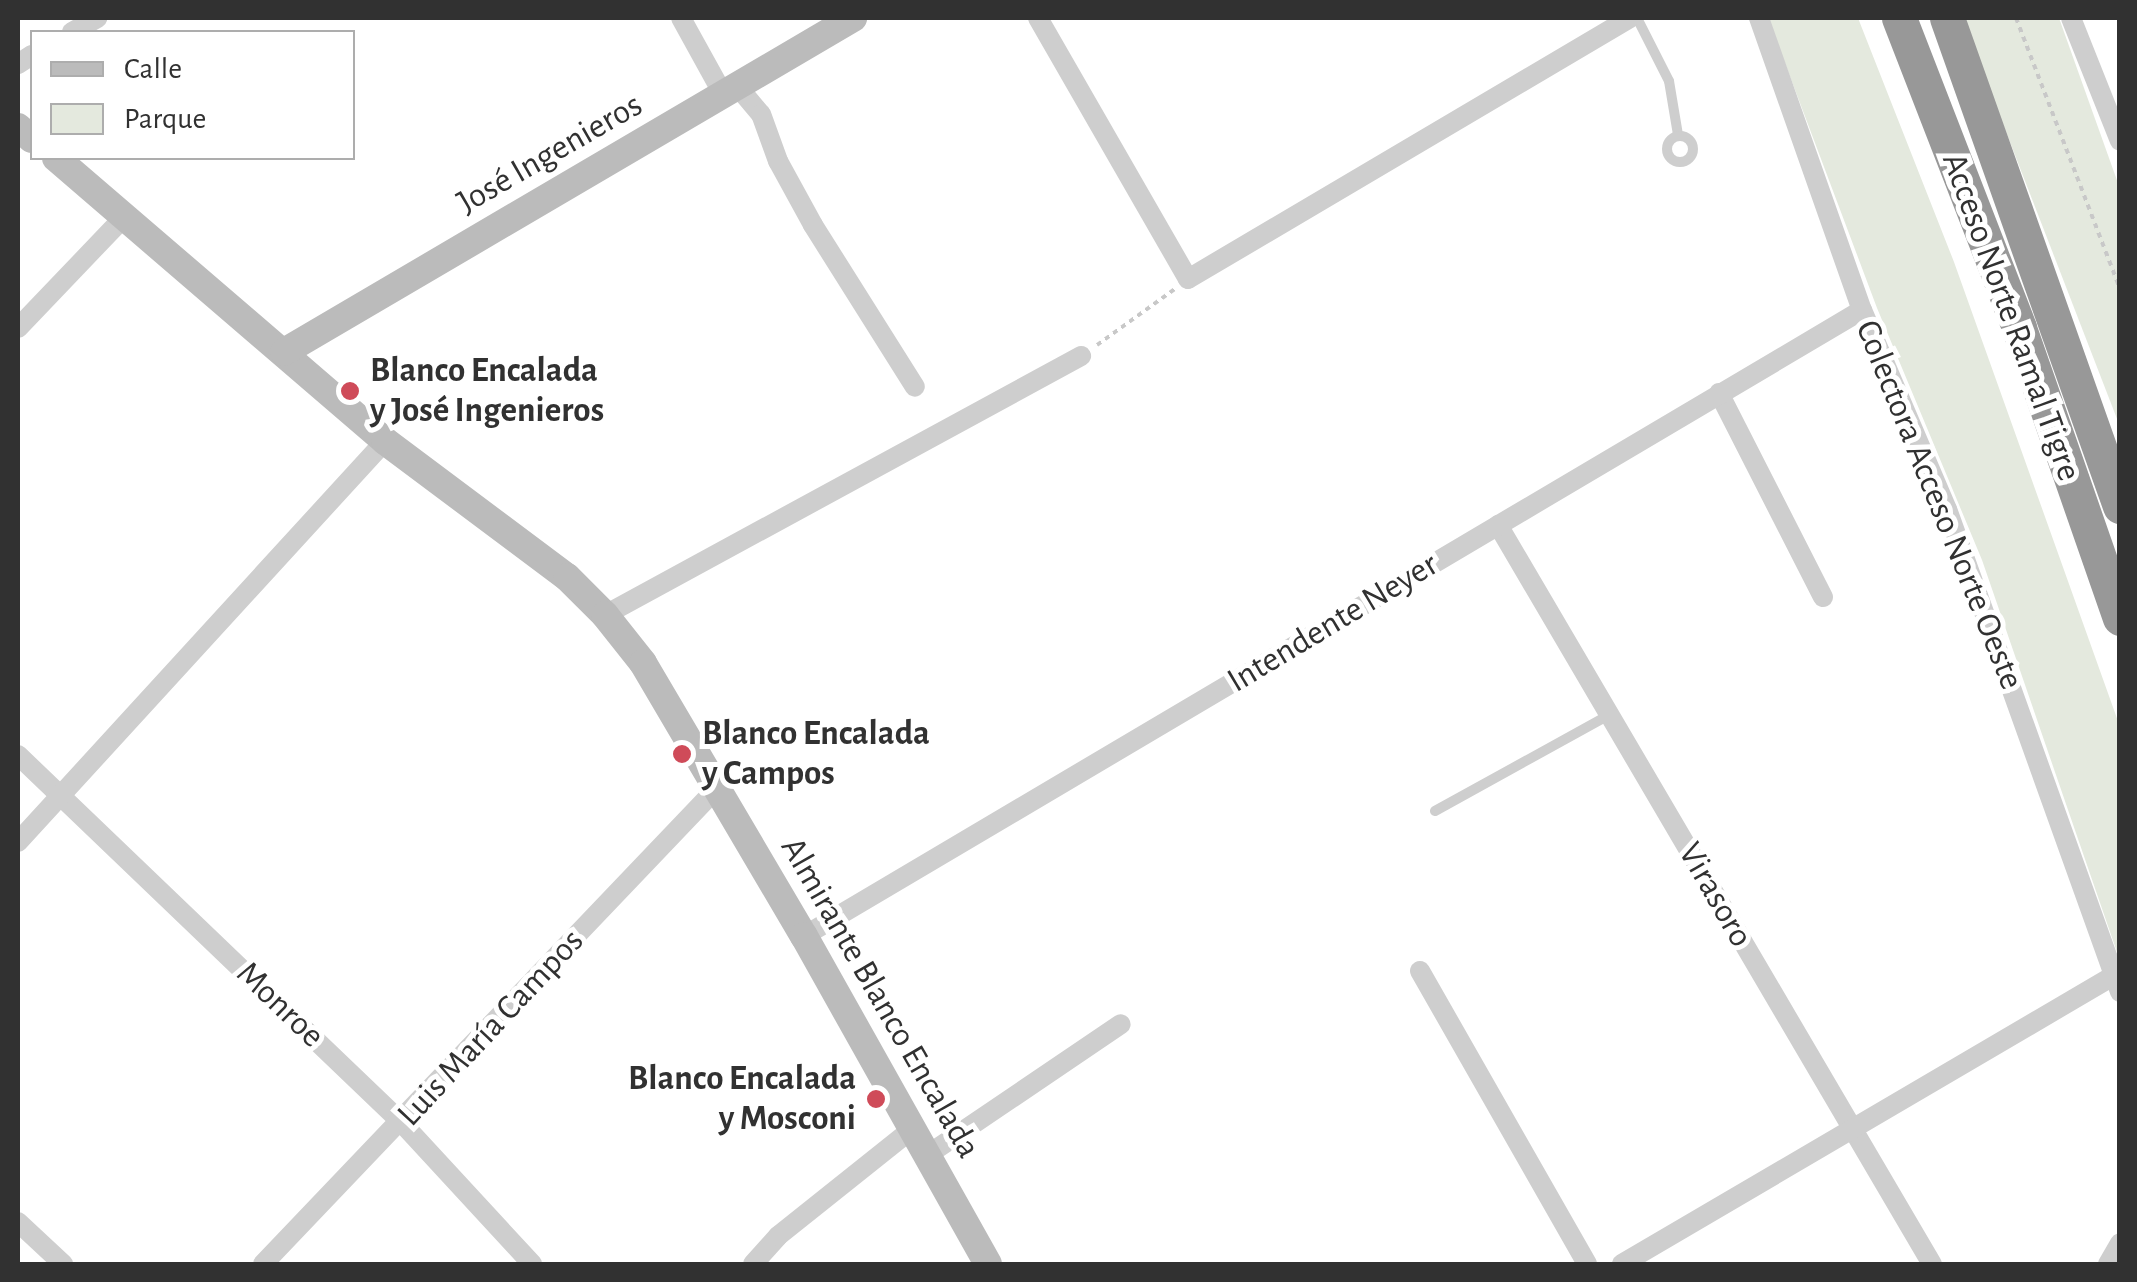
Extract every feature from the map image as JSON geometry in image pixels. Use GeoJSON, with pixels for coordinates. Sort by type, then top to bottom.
{"type":"FeatureCollection","features":[{"type":"Feature","properties":{"kind":"highway","name":"Acceso Norte Ramal Tigre"},"geometry":{"type":"LineString","coordinates":[[1898,18],[2019,328],[2120,618]]}},
{"type":"Feature","properties":{"kind":"highway","name":"Acceso Norte Ramal Tigre"},"geometry":{"type":"LineString","coordinates":[[1947,18],[2120,506]]}},
{"type":"Feature","properties":{"kind":"street"},"geometry":{"type":"LineString","coordinates":[[681,18],[731,92],[761,114],[778,161],[813,224],[914,387]]}},
{"type":"Feature","properties":{"kind":"street","name":"José Ingenieros"},"geometry":{"type":"LineString","coordinates":[[284,352],[853,18]]}},
{"type":"Feature","properties":{"kind":"street"},"geometry":{"type":"LineString","coordinates":[[1038,18],[1188,279],[1634,18]]}},
{"type":"Feature","properties":{"kind":"street","name":"Colectora Acceso Norte Oeste"},"geometry":{"type":"LineString","coordinates":[[1760,18],[1862,310],[1947,509],[2116,984]]}},
{"type":"Feature","properties":{"kind":"street"},"geometry":{"type":"LineString","coordinates":[[2071,18],[2120,141]]}},
{"type":"Feature","properties":{"kind":"street","name":"Almirante Blanco Encalada"},"geometry":{"type":"LineString","coordinates":[[58,160],[385,440],[568,577],[606,615],[643,663],[804,936],[988,1264]]}},
{"type":"Feature","properties":{"kind":"street"},"geometry":{"type":"LineString","coordinates":[[18,328],[126,214]]}},
{"type":"Feature","properties":{"kind":"street","name":"Intendente Neyer"},"geometry":{"type":"LineString","coordinates":[[804,936],[1862,310]]}},
{"type":"Feature","properties":{"kind":"street"},"geometry":{"type":"LineString","coordinates":[[606,615],[1082,356]]}},
{"type":"Feature","properties":{"kind":"street"},"geometry":{"type":"LineString","coordinates":[[1719,393],[1822,597]]}},
{"type":"Feature","properties":{"kind":"street"},"geometry":{"type":"LineString","coordinates":[[18,842],[385,440]]}},
{"type":"Feature","properties":{"kind":"street","name":"Virasoro"},"geometry":{"type":"LineString","coordinates":[[1498,525],[1932,1264]]}},
{"type":"Feature","properties":{"kind":"street","name":"Monroe"},"geometry":{"type":"LineString","coordinates":[[18,756],[402,1123],[532,1264]]}},
{"type":"Feature","properties":{"kind":"street","name":"Luis María Campos"},"geometry":{"type":"LineString","coordinates":[[263,1264],[402,1123],[716,788]]}},
{"type":"Feature","properties":{"kind":"street"},"geometry":{"type":"LineString","coordinates":[[1420,971],[1587,1264]]}},
{"type":"Feature","properties":{"kind":"street"},"geometry":{"type":"LineString","coordinates":[[1622,1264],[2116,984]]}},
{"type":"Feature","properties":{"kind":"street"},"geometry":{"type":"LineString","coordinates":[[926,1156],[1121,1024]]}},
{"type":"Feature","properties":{"kind":"street"},"geometry":{"type":"LineString","coordinates":[[753,1264],[778,1236],[912,1130]]}},
{"type":"Feature","properties":{"kind":"street"},"geometry":{"type":"LineString","coordinates":[[18,1222],[63,1264]]}},
{"type":"Feature","properties":{"kind":"street"},"geometry":{"type":"LineString","coordinates":[[2108,1264],[2120,1243]]}},
{"type":"Feature","properties":{"kind":"lane"},"geometry":{"type":"LineString","coordinates":[[1634,18],[1669,81],[1678,135]]}},
{"type":"Feature","properties":{"kind":"lane"},"geometry":{"type":"LineString","coordinates":[[1435,811],[1609,715]]}},
{"type":"Feature","properties":{"kind":"path"},"geometry":{"type":"LineString","coordinates":[[2016,18],[2120,290]]}},
{"type":"Feature","properties":{"kind":"path"},"geometry":{"type":"LineString","coordinates":[[1082,356],[1188,279]]}},
{"type":"Feature","properties":{"kind":"green space"},"geometry":{"type":"Polygon","coordinates":[[[1768,18],[1858,18],[1954,262],[2119,724],[2119,958],[1982,560],[1877,308],[1768,18]]]}},
{"type":"Feature","properties":{"kind":"green space"},"geometry":{"type":"Polygon","coordinates":[[[1962,18],[2059,18],[2119,186],[2119,424],[1962,18]]]}},
{"type":"Feature","properties":{"kind":"place","name":"Blanco Encalada y José Ingenieros"},"geometry":{"type":"Point","coordinates":[350,391]}},
{"type":"Feature","properties":{"kind":"place","name":"Blanco Encalada y Campos"},"geometry":{"type":"Point","coordinates":[682,754]}},
{"type":"Feature","properties":{"kind":"place","name":"Blanco Encalada y Mosconi"},"geometry":{"type":"Point","coordinates":[876,1099]}}]}
